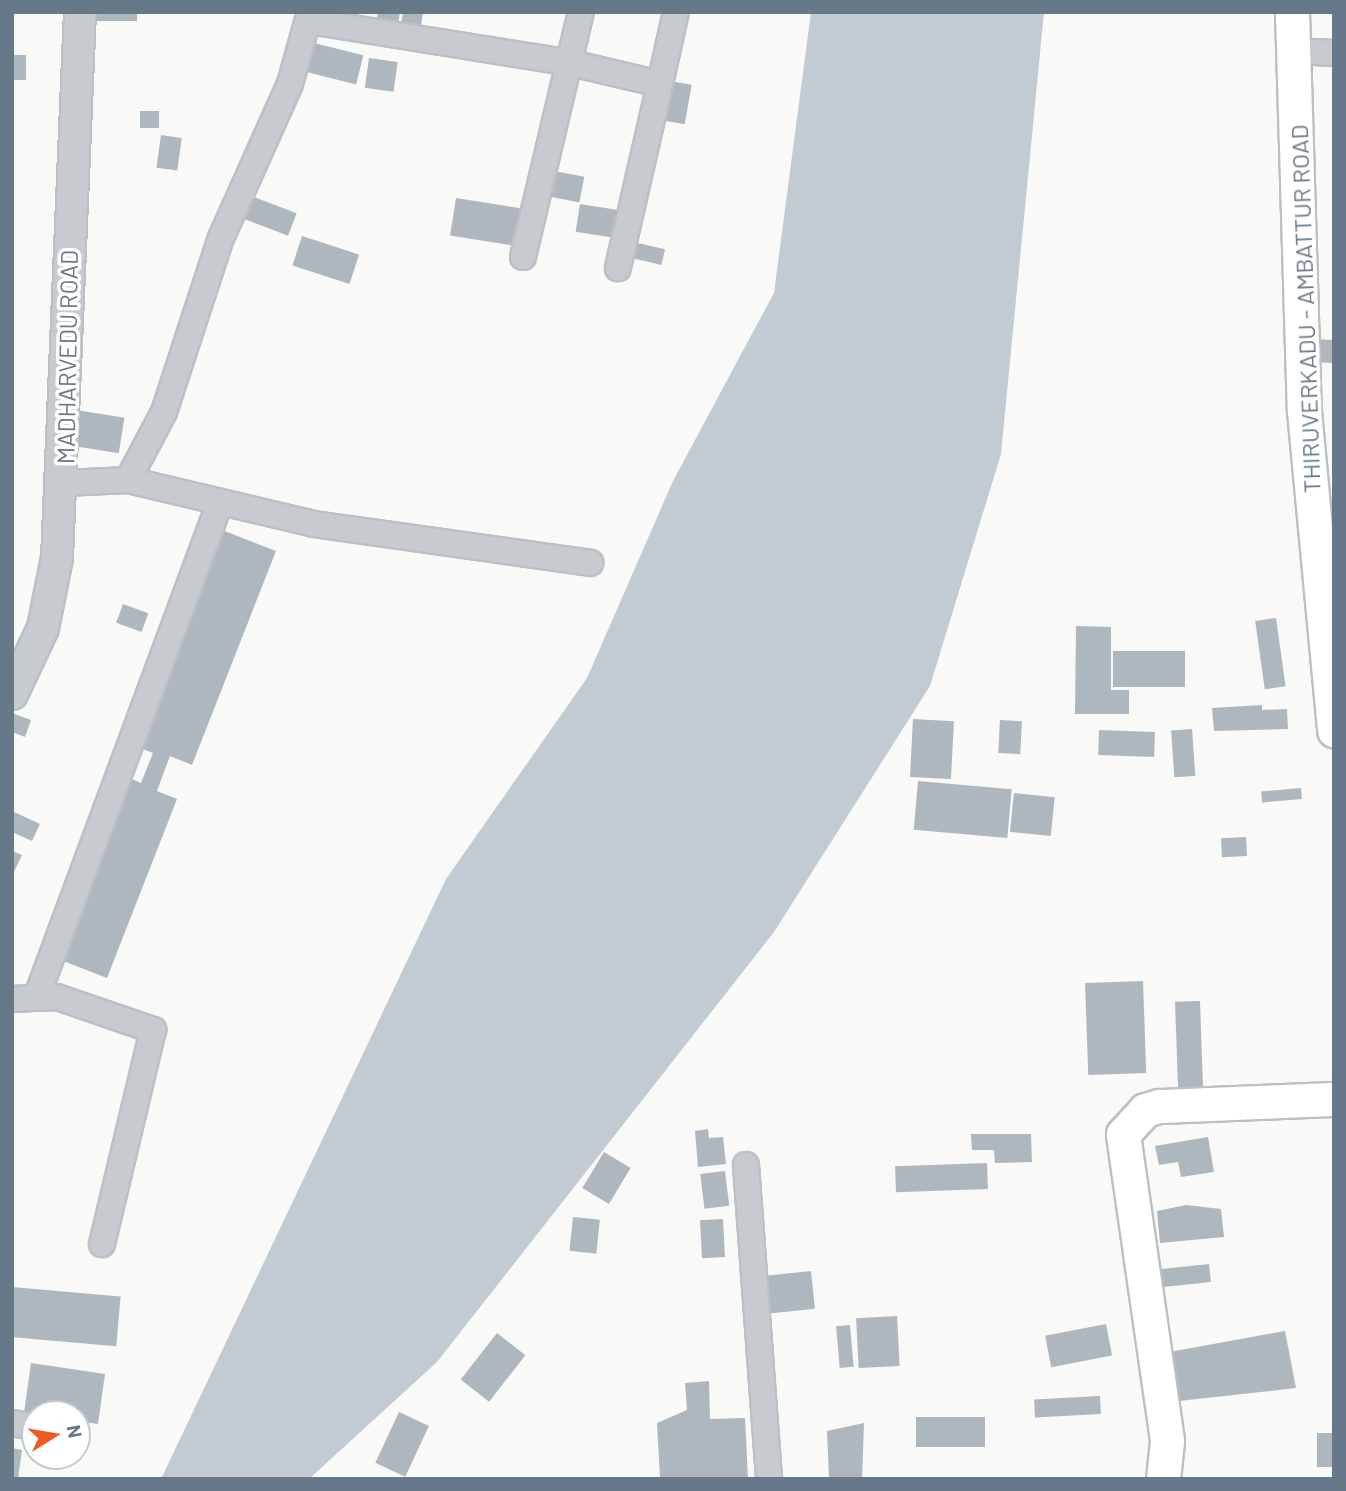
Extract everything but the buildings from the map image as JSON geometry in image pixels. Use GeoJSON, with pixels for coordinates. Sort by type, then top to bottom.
{"type":"FeatureCollection","features":[{"type":"Feature","properties":{"kind":"main road","name":"THIRUVERKADU - AMBATTUR ROAD"},"geometry":{"type":"LineString","coordinates":[[1292,12],[1304,411],[1334,732]]}},
{"type":"Feature","properties":{"kind":"main road"},"geometry":{"type":"LineString","coordinates":[[1166,1477],[1123,1134],[1145,1110],[1159,1106],[1334,1099]]}},
{"type":"Feature","properties":{"kind":"street","name":"MADHARVEDU ROAD"},"geometry":{"type":"LineString","coordinates":[[12,694],[43,628],[64,483],[80,12]]}},
{"type":"Feature","properties":{"kind":"street"},"geometry":{"type":"LineString","coordinates":[[523,257],[581,12]]}},
{"type":"Feature","properties":{"kind":"street"},"geometry":{"type":"LineString","coordinates":[[618,268],[676,12]]}},
{"type":"Feature","properties":{"kind":"street"},"geometry":{"type":"LineString","coordinates":[[128,480],[164,412],[222,238],[290,84],[310,17],[571,63],[660,85]]}},
{"type":"Feature","properties":{"kind":"street"},"geometry":{"type":"LineString","coordinates":[[1294,59],[1334,53]]}},
{"type":"Feature","properties":{"kind":"street"},"geometry":{"type":"LineString","coordinates":[[1294,59],[1334,69]]}},
{"type":"Feature","properties":{"kind":"street"},"geometry":{"type":"LineString","coordinates":[[64,483],[128,480],[314,524],[590,564]]}},
{"type":"Feature","properties":{"kind":"street"},"geometry":{"type":"LineString","coordinates":[[102,1244],[153,1030],[24,998],[220,502]]}},
{"type":"Feature","properties":{"kind":"street"},"geometry":{"type":"LineString","coordinates":[[746,1165],[769,1479]]}},
{"type":"Feature","properties":{"kind":"shaded area"},"geometry":{"type":"Polygon","coordinates":[[[811,12],[1044,12],[1001,454],[930,686],[774,932],[437,1362],[309,1479],[161,1479],[446,879],[587,678],[673,481],[774,293],[811,12]]]}}]}
